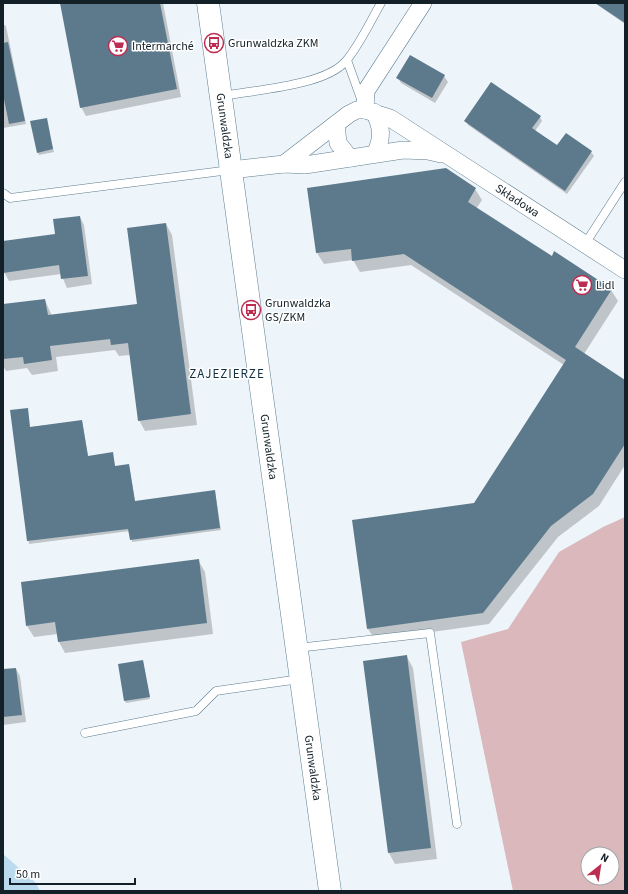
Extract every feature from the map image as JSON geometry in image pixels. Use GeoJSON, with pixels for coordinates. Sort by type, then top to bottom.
{"type":"FeatureCollection","features":[{"type":"Feature","properties":{"kind":"main road","name":"Grunwaldzka"},"geometry":{"type":"LineString","coordinates":[[208,3],[330,891]]}},
{"type":"Feature","properties":{"kind":"street"},"geometry":{"type":"LineString","coordinates":[[375,154],[382,134],[380,123],[369,111],[366,91],[423,3]]}},
{"type":"Feature","properties":{"kind":"street"},"geometry":{"type":"LineString","coordinates":[[284,164],[336,124],[357,110],[369,111]]}},
{"type":"Feature","properties":{"kind":"street","name":"Składowa"},"geometry":{"type":"LineString","coordinates":[[369,111],[390,118],[451,156],[625,270]]}},
{"type":"Feature","properties":{"kind":"street"},"geometry":{"type":"LineString","coordinates":[[336,124],[338,142],[350,158]]}},
{"type":"Feature","properties":{"kind":"street","name":"Składowa"},"geometry":{"type":"LineString","coordinates":[[231,170],[284,164],[305,165],[403,150],[428,151],[451,156]]}},
{"type":"Feature","properties":{"kind":"lane"},"geometry":{"type":"LineString","coordinates":[[221,96],[309,81],[338,69],[347,60],[381,3]]}},
{"type":"Feature","properties":{"kind":"lane"},"geometry":{"type":"LineString","coordinates":[[347,60],[369,111]]}},
{"type":"Feature","properties":{"kind":"lane"},"geometry":{"type":"LineString","coordinates":[[3,192],[10,198],[231,170]]}},
{"type":"Feature","properties":{"kind":"lane"},"geometry":{"type":"LineString","coordinates":[[585,244],[625,182]]}},
{"type":"Feature","properties":{"kind":"lane"},"geometry":{"type":"LineString","coordinates":[[297,648],[430,633],[457,824]]}},
{"type":"Feature","properties":{"kind":"lane"},"geometry":{"type":"LineString","coordinates":[[85,733],[196,711],[216,692],[301,679]]}},
{"type":"Feature","properties":{"kind":"shaded area"},"geometry":{"type":"Polygon","coordinates":[[[625,517],[625,891],[513,891],[461,642],[508,629],[559,552],[603,527],[625,517]]]}},
{"type":"Feature","properties":{"kind":"water"},"geometry":{"type":"Polygon","coordinates":[[[3,854],[36,883],[40,891],[3,891],[3,854]]]}},
{"type":"Feature","properties":{"kind":"building","name":"Intermarché"},"geometry":{"type":"Polygon","coordinates":[[[60,3],[160,3],[177,89],[80,108],[60,3]]]}},
{"type":"Feature","properties":{"kind":"building"},"geometry":{"type":"Polygon","coordinates":[[[595,3],[625,3],[625,23],[595,3]]]}},
{"type":"Feature","properties":{"kind":"building"},"geometry":{"type":"Polygon","coordinates":[[[8,42],[25,121],[9,124],[3,94],[3,43],[8,42]]]}},
{"type":"Feature","properties":{"kind":"building"},"geometry":{"type":"Polygon","coordinates":[[[410,55],[445,75],[432,98],[396,78],[410,55]]]}},
{"type":"Feature","properties":{"kind":"building"},"geometry":{"type":"Polygon","coordinates":[[[491,82],[541,116],[532,128],[545,137],[557,145],[566,133],[592,151],[565,191],[464,121],[491,82]]]}},
{"type":"Feature","properties":{"kind":"building"},"geometry":{"type":"Polygon","coordinates":[[[47,118],[53,149],[37,153],[30,121],[47,118]]]}},
{"type":"Feature","properties":{"kind":"building"},"geometry":{"type":"Polygon","coordinates":[[[446,168],[476,188],[468,202],[552,256],[554,251],[612,289],[575,347],[625,380],[625,444],[593,494],[551,526],[483,613],[367,629],[352,520],[474,503],[566,360],[404,254],[352,261],[351,249],[316,253],[307,188],[446,168]]]}},
{"type":"Feature","properties":{"kind":"building"},"geometry":{"type":"Polygon","coordinates":[[[80,216],[88,276],[61,279],[59,265],[3,273],[3,241],[55,234],[53,219],[80,216]]]}},
{"type":"Feature","properties":{"kind":"building"},"geometry":{"type":"Polygon","coordinates":[[[166,223],[191,414],[138,421],[128,343],[111,345],[110,339],[50,346],[52,360],[24,364],[23,357],[3,359],[3,304],[45,299],[48,315],[137,304],[127,228],[166,223]]]}},
{"type":"Feature","properties":{"kind":"building"},"geometry":{"type":"Polygon","coordinates":[[[28,408],[30,427],[82,420],[88,456],[113,452],[115,466],[129,464],[135,501],[215,490],[220,528],[130,540],[128,529],[27,541],[10,410],[28,408]]]}},
{"type":"Feature","properties":{"kind":"building"},"geometry":{"type":"Polygon","coordinates":[[[199,559],[207,623],[58,642],[55,622],[26,626],[21,582],[199,559]]]}},
{"type":"Feature","properties":{"kind":"building"},"geometry":{"type":"Polygon","coordinates":[[[407,655],[431,848],[388,853],[363,661],[407,655]]]}},
{"type":"Feature","properties":{"kind":"building"},"geometry":{"type":"Polygon","coordinates":[[[143,660],[150,697],[124,701],[118,664],[143,660]]]}},
{"type":"Feature","properties":{"kind":"building"},"geometry":{"type":"Polygon","coordinates":[[[16,668],[22,715],[3,717],[3,669],[16,668]]]}},
{"type":"Feature","properties":{"kind":"place","name":"Grunwaldzka ZKM"},"geometry":{"type":"Point","coordinates":[214,43]}},
{"type":"Feature","properties":{"kind":"place","name":"Intermarché"},"geometry":{"type":"Point","coordinates":[118,46]}},
{"type":"Feature","properties":{"kind":"place","name":"Lidl"},"geometry":{"type":"Point","coordinates":[582,285]}},
{"type":"Feature","properties":{"kind":"place","name":"Grunwaldzka GS/ZKM"},"geometry":{"type":"Point","coordinates":[251,310]}},
{"type":"Feature","properties":{"kind":"district","name":"ZAJEZIERZE"},"geometry":{"type":"Point","coordinates":[227,374]}}]}
